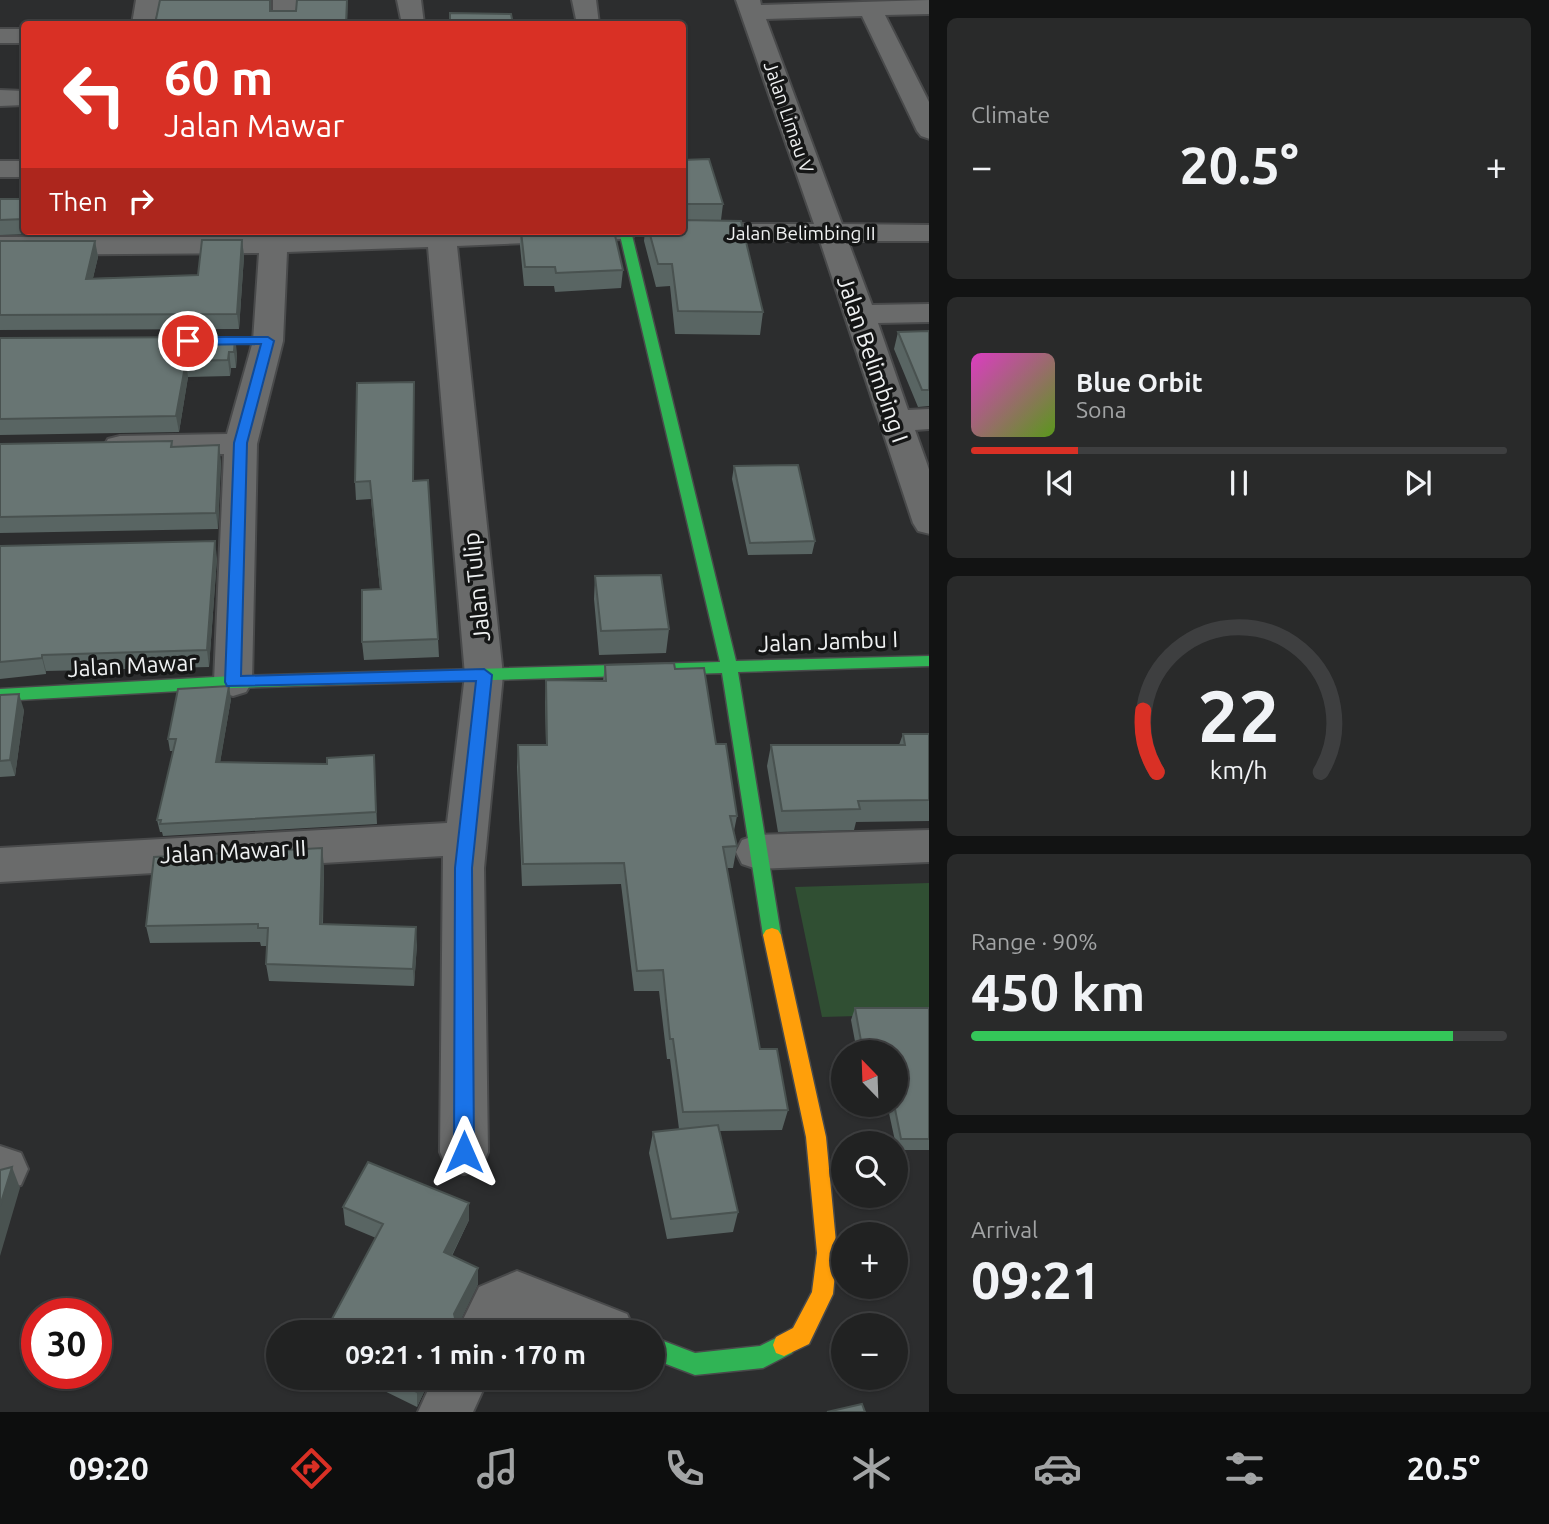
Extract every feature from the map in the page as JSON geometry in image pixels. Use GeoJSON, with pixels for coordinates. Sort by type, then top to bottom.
{"type":"FeatureCollection","features":[{"type":"Feature","properties":{"kind":"street"},"geometry":{"type":"LineString","coordinates":[[144,21],[148,0]]}},
{"type":"Feature","properties":{"kind":"street"},"geometry":{"type":"LineString","coordinates":[[284,21],[285,0]]}},
{"type":"Feature","properties":{"kind":"street"},"geometry":{"type":"LineString","coordinates":[[409,0],[412,21]]}},
{"type":"Feature","properties":{"kind":"street"},"geometry":{"type":"LineString","coordinates":[[584,0],[588,21]]}},
{"type":"Feature","properties":{"kind":"street"},"geometry":{"type":"LineString","coordinates":[[750,6],[871,10],[929,7]]}},
{"type":"Feature","properties":{"kind":"street","name":"Jalan Limau V"},"geometry":{"type":"LineString","coordinates":[[750,6],[830,234]]}},
{"type":"Feature","properties":{"kind":"street"},"geometry":{"type":"LineString","coordinates":[[871,10],[927,119]]}},
{"type":"Feature","properties":{"kind":"street"},"geometry":{"type":"LineString","coordinates":[[0,36],[21,36]]}},
{"type":"Feature","properties":{"kind":"street"},"geometry":{"type":"LineString","coordinates":[[0,98],[21,98]]}},
{"type":"Feature","properties":{"kind":"street"},"geometry":{"type":"LineString","coordinates":[[0,169],[21,169]]}},
{"type":"Feature","properties":{"kind":"street","name":"Jalan Belimbing II"},"geometry":{"type":"LineString","coordinates":[[686,232],[929,233]]}},
{"type":"Feature","properties":{"kind":"street","name":"Jalan Belimbing I"},"geometry":{"type":"LineString","coordinates":[[830,234],[860,314],[929,523]]}},
{"type":"Feature","properties":{"kind":"street"},"geometry":{"type":"LineString","coordinates":[[0,246],[104,238],[441,235]]}},
{"type":"Feature","properties":{"kind":"street","name":"Jalan Tulip"},"geometry":{"type":"LineString","coordinates":[[441,235],[484,675],[463,868],[464,1152]]}},
{"type":"Feature","properties":{"kind":"street"},"geometry":{"type":"LineString","coordinates":[[625,235],[729,666],[757,852],[786,1008],[816,1137],[827,1253],[822,1294],[801,1336],[763,1357],[695,1364],[665,1353]]}},
{"type":"Feature","properties":{"kind":"street"},"geometry":{"type":"LineString","coordinates":[[233,682],[225,543],[273,237]]}},
{"type":"Feature","properties":{"kind":"street"},"geometry":{"type":"LineString","coordinates":[[860,314],[929,313]]}},
{"type":"Feature","properties":{"kind":"street"},"geometry":{"type":"LineString","coordinates":[[894,421],[929,419]]}},
{"type":"Feature","properties":{"kind":"street"},"geometry":{"type":"LineString","coordinates":[[94,446],[241,443]]}},
{"type":"Feature","properties":{"kind":"street","name":"Jalan Jambu I"},"geometry":{"type":"LineString","coordinates":[[729,666],[929,661]]}},
{"type":"Feature","properties":{"kind":"street","name":"Jalan Mawar"},"geometry":{"type":"LineString","coordinates":[[0,695],[233,682],[729,666]]}},
{"type":"Feature","properties":{"kind":"street","name":"Jalan Mawar II"},"geometry":{"type":"LineString","coordinates":[[0,865],[466,838]]}},
{"type":"Feature","properties":{"kind":"street"},"geometry":{"type":"LineString","coordinates":[[757,852],[929,846]]}},
{"type":"Feature","properties":{"kind":"street"},"geometry":{"type":"LineString","coordinates":[[489,1320],[497,1305],[517,1296],[578,1320]]}},
{"type":"Feature","properties":{"kind":"street"},"geometry":{"type":"LineString","coordinates":[[445,1412],[456,1390]]}},
{"type":"Feature","properties":{"kind":"green space"},"geometry":{"type":"Polygon","coordinates":[[[929,883],[929,1014],[822,1017],[795,887],[929,883]]]}},
{"type":"Feature","properties":{"kind":"building"},"geometry":{"type":"Polygon","coordinates":[[[160,0],[270,0],[270,11],[296,11],[297,0],[347,0],[346,21],[156,21],[160,0]]]}},
{"type":"Feature","properties":{"kind":"building"},"geometry":{"type":"Polygon","coordinates":[[[450,13],[511,14],[512,21],[450,21],[450,13]]]}},
{"type":"Feature","properties":{"kind":"building"},"geometry":{"type":"Polygon","coordinates":[[[709,159],[723,204],[686,204],[686,160],[709,159]]]}},
{"type":"Feature","properties":{"kind":"building"},"geometry":{"type":"Polygon","coordinates":[[[0,199],[21,199],[21,219],[0,220],[0,199]]]}},
{"type":"Feature","properties":{"kind":"building"},"geometry":{"type":"Polygon","coordinates":[[[686,220],[741,221],[763,312],[678,311],[672,264],[658,264],[650,235],[686,235],[686,220]]]}},
{"type":"Feature","properties":{"kind":"building"},"geometry":{"type":"Polygon","coordinates":[[[521,235],[615,235],[623,270],[556,273],[555,267],[525,267],[521,235]]]}},
{"type":"Feature","properties":{"kind":"building"},"geometry":{"type":"Polygon","coordinates":[[[202,240],[242,240],[237,314],[0,315],[0,241],[95,241],[86,279],[198,275],[202,240]]]}},
{"type":"Feature","properties":{"kind":"building"},"geometry":{"type":"Polygon","coordinates":[[[929,331],[929,390],[922,390],[898,332],[929,331]]]}},
{"type":"Feature","properties":{"kind":"building"},"geometry":{"type":"Polygon","coordinates":[[[235,337],[234,352],[229,352],[228,360],[186,361],[176,416],[0,419],[0,338],[235,337]]]}},
{"type":"Feature","properties":{"kind":"building"},"geometry":{"type":"Polygon","coordinates":[[[414,382],[413,481],[428,480],[438,639],[362,642],[362,590],[381,589],[370,481],[355,482],[357,383],[414,382]]]}},
{"type":"Feature","properties":{"kind":"building"},"geometry":{"type":"Polygon","coordinates":[[[172,441],[171,447],[219,445],[216,513],[0,517],[0,444],[172,441]]]}},
{"type":"Feature","properties":{"kind":"building"},"geometry":{"type":"Polygon","coordinates":[[[798,465],[815,541],[750,543],[734,466],[798,465]]]}},
{"type":"Feature","properties":{"kind":"building"},"geometry":{"type":"Polygon","coordinates":[[[215,541],[207,650],[42,655],[42,658],[0,662],[0,546],[215,541]]]}},
{"type":"Feature","properties":{"kind":"building"},"geometry":{"type":"Polygon","coordinates":[[[661,575],[669,629],[601,631],[595,576],[661,575]]]}},
{"type":"Feature","properties":{"kind":"building"},"geometry":{"type":"Polygon","coordinates":[[[674,663],[675,669],[704,668],[716,744],[726,744],[737,816],[730,816],[737,846],[723,847],[760,1049],[777,1049],[788,1110],[683,1112],[673,1039],[670,1039],[663,970],[637,971],[624,863],[523,864],[518,745],[547,745],[546,680],[606,681],[605,665],[674,663]]]}},
{"type":"Feature","properties":{"kind":"building"},"geometry":{"type":"Polygon","coordinates":[[[229,686],[216,762],[327,764],[327,758],[374,755],[376,812],[160,824],[161,820],[157,820],[176,739],[168,739],[178,689],[229,686]]]}},
{"type":"Feature","properties":{"kind":"building"},"geometry":{"type":"Polygon","coordinates":[[[19,694],[10,760],[0,761],[0,695],[19,694]]]}},
{"type":"Feature","properties":{"kind":"building"},"geometry":{"type":"Polygon","coordinates":[[[903,734],[929,734],[929,800],[858,801],[860,809],[782,811],[771,745],[905,745],[903,734]]]}},
{"type":"Feature","properties":{"kind":"building"},"geometry":{"type":"Polygon","coordinates":[[[322,848],[320,924],[416,927],[413,969],[266,964],[268,928],[258,928],[258,924],[146,926],[154,857],[322,848]]]}},
{"type":"Feature","properties":{"kind":"building"},"geometry":{"type":"Polygon","coordinates":[[[855,1008],[929,1008],[929,1139],[908,1139],[908,1131],[899,1131],[897,1117],[908,1117],[908,1040],[861,1040],[855,1008]]]}},
{"type":"Feature","properties":{"kind":"building"},"geometry":{"type":"Polygon","coordinates":[[[718,1125],[738,1212],[671,1219],[653,1132],[718,1125]]]}},
{"type":"Feature","properties":{"kind":"building"},"geometry":{"type":"Polygon","coordinates":[[[368,1162],[469,1203],[444,1252],[478,1268],[454,1314],[455,1318],[461,1318],[460,1320],[331,1320],[383,1224],[343,1207],[368,1162]]]}},
{"type":"Feature","properties":{"kind":"building"},"geometry":{"type":"Polygon","coordinates":[[[12,1167],[0,1206],[0,1170],[12,1167]]]}},
{"type":"Feature","properties":{"kind":"building"},"geometry":{"type":"Polygon","coordinates":[[[862,1404],[865,1412],[827,1412],[862,1404]]]}},
{"type":"Feature","properties":{"kind":"traffic: fast"},"geometry":{"type":"LineString","coordinates":[[626,235],[729,666],[772,935]]}},
{"type":"Feature","properties":{"kind":"traffic: fast"},"geometry":{"type":"LineString","coordinates":[[0,695],[233,682],[929,661]]}},
{"type":"Feature","properties":{"kind":"traffic: fast"},"geometry":{"type":"LineString","coordinates":[[665,1353],[695,1364],[763,1357],[784,1345]]}},
{"type":"Feature","properties":{"kind":"traffic: slow"},"geometry":{"type":"LineString","coordinates":[[772,935],[816,1137],[827,1253],[822,1294],[801,1336],[784,1345]]}},
{"type":"Feature","properties":{"kind":"route"},"geometry":{"type":"LineString","coordinates":[[188,341],[268,341],[241,443],[233,682],[484,675],[463,868],[464,1152]]}}]}
